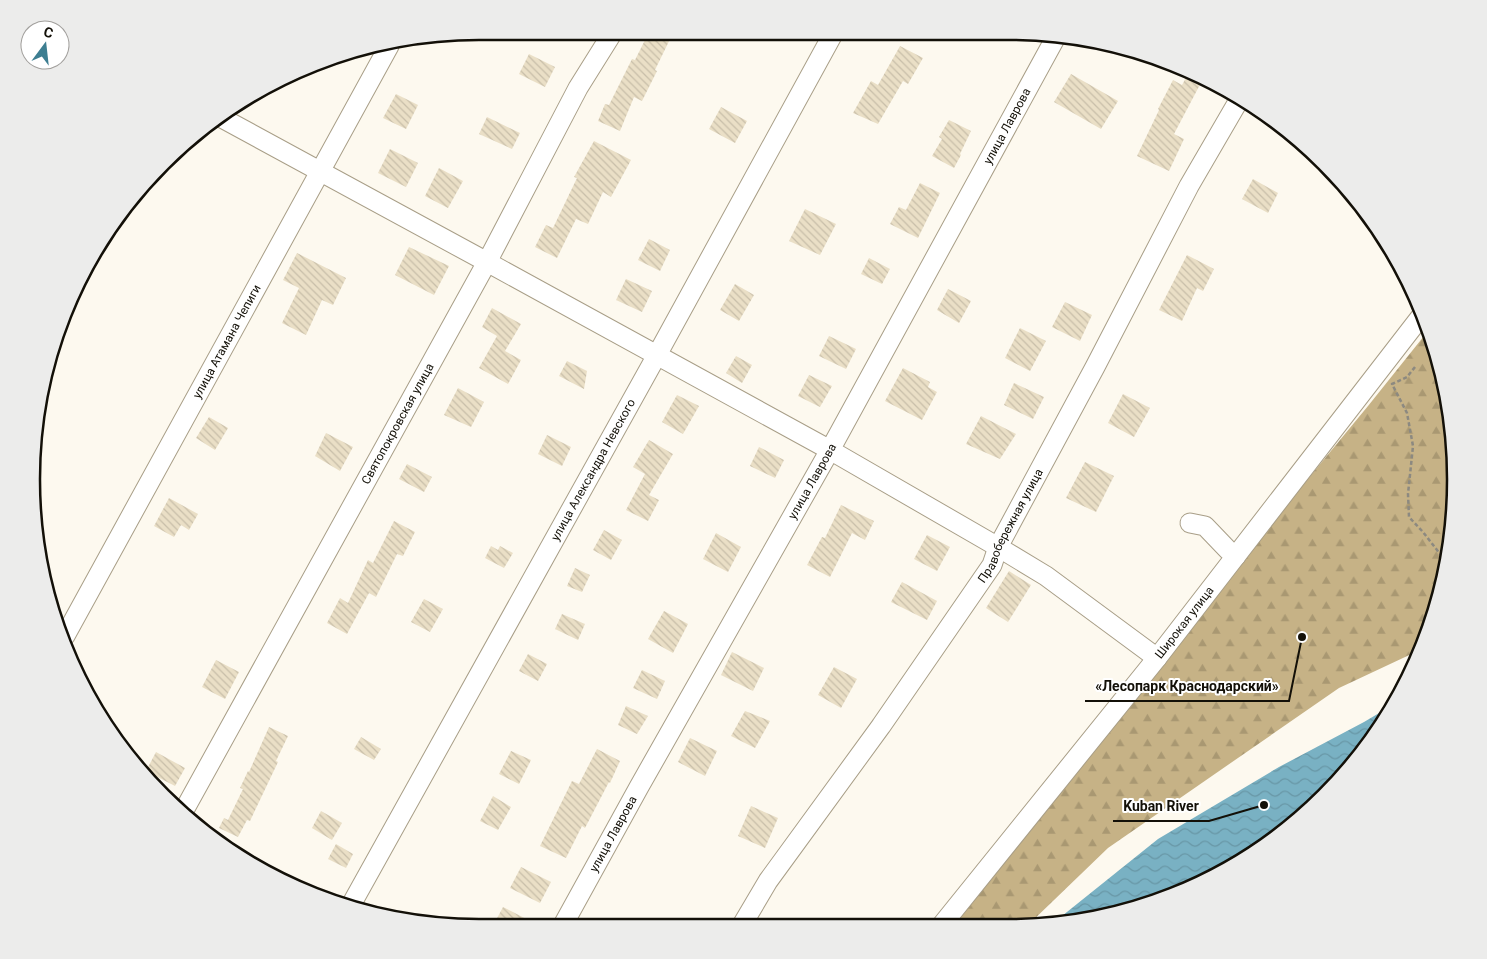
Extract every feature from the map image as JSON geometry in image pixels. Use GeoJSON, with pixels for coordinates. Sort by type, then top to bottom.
{"type":"FeatureCollection","features":[{"type":"Feature","properties":{"kind":"street","name":"Святопокровская улица"},"geometry":{"type":"LineString","coordinates":[[186,806],[487,262],[578,88],[608,40]]}},
{"type":"Feature","properties":{"kind":"street","name":"улица Александра Невского"},"geometry":{"type":"LineString","coordinates":[[354,900],[830,40]]}},
{"type":"Feature","properties":{"kind":"street","name":"улица Лаврова"},"geometry":{"type":"LineString","coordinates":[[566,919],[830,450],[1053,43]]}},
{"type":"Feature","properties":{"kind":"street","name":"улица Атамана Чепиги"},"geometry":{"type":"LineString","coordinates":[[67,632],[387,50]]}},
{"type":"Feature","properties":{"kind":"street","name":"Правобережная улица"},"geometry":{"type":"LineString","coordinates":[[746,919],[768,881],[881,726],[992,565],[998,547],[1095,367],[1189,186],[1236,105]]}},
{"type":"Feature","properties":{"kind":"street"},"geometry":{"type":"LineString","coordinates":[[226,120],[830,450],[998,547],[1046,576],[1157,658]]}},
{"type":"Feature","properties":{"kind":"street","name":"Широкая улица"},"geometry":{"type":"LineString","coordinates":[[947,919],[1157,658],[1417,320]]}},
{"type":"Feature","properties":{"kind":"street"},"geometry":{"type":"LineString","coordinates":[[1190,522],[1204,526],[1236,556]]}},
{"type":"Feature","properties":{"kind":"path"},"geometry":{"type":"LineString","coordinates":[[1416,367],[1407,377],[1392,384],[1407,413],[1413,446],[1408,494],[1409,517],[1440,555]]}},
{"type":"Feature","properties":{"kind":"green space"},"geometry":{"type":"Polygon","coordinates":[[[1423,337],[1439,394],[1443,422],[1446,451],[1446,508],[1439,565],[1424,621],[1411,654],[1339,688],[1108,848],[1035,918],[945,919],[1423,337]]]}},
{"type":"Feature","properties":{"kind":"water"},"geometry":{"type":"Polygon","coordinates":[[[1380,713],[1356,747],[1318,790],[1297,810],[1252,845],[1202,874],[1176,886],[1121,904],[1093,911],[1063,915],[1158,839],[1279,767],[1380,713]]]}},
{"type":"Feature","properties":{"kind":"building"},"geometry":{"type":"Polygon","coordinates":[[[645,40],[670,40],[642,101],[634,97],[620,131],[598,121],[605,104],[609,105],[632,59],[635,60],[645,40]]]}},
{"type":"Feature","properties":{"kind":"building"},"geometry":{"type":"Polygon","coordinates":[[[900,46],[923,58],[908,84],[903,81],[878,124],[853,113],[871,81],[878,85],[900,46]]]}},
{"type":"Feature","properties":{"kind":"building"},"geometry":{"type":"Polygon","coordinates":[[[529,54],[555,67],[545,87],[519,74],[529,54]]]}},
{"type":"Feature","properties":{"kind":"building"},"geometry":{"type":"Polygon","coordinates":[[[1071,74],[1118,101],[1101,129],[1054,102],[1071,74]]]}},
{"type":"Feature","properties":{"kind":"building"},"geometry":{"type":"Polygon","coordinates":[[[1186,78],[1200,84],[1174,134],[1184,139],[1169,171],[1137,156],[1173,80],[1182,85],[1186,78]]]}},
{"type":"Feature","properties":{"kind":"building"},"geometry":{"type":"Polygon","coordinates":[[[396,94],[418,105],[406,129],[383,118],[396,94]]]}},
{"type":"Feature","properties":{"kind":"building"},"geometry":{"type":"Polygon","coordinates":[[[721,107],[747,121],[735,143],[709,129],[721,107]]]}},
{"type":"Feature","properties":{"kind":"building"},"geometry":{"type":"Polygon","coordinates":[[[487,117],[520,133],[512,149],[479,134],[487,117]]]}},
{"type":"Feature","properties":{"kind":"building"},"geometry":{"type":"Polygon","coordinates":[[[949,120],[971,131],[954,168],[932,156],[942,139],[939,137],[949,120]]]}},
{"type":"Feature","properties":{"kind":"building"},"geometry":{"type":"Polygon","coordinates":[[[594,141],[631,160],[611,197],[603,192],[588,224],[576,219],[557,258],[535,247],[546,225],[553,228],[577,178],[574,177],[594,141]]]}},
{"type":"Feature","properties":{"kind":"building"},"geometry":{"type":"Polygon","coordinates":[[[390,149],[418,163],[406,187],[378,173],[390,149]]]}},
{"type":"Feature","properties":{"kind":"building"},"geometry":{"type":"Polygon","coordinates":[[[439,168],[463,181],[448,208],[425,196],[439,168]]]}},
{"type":"Feature","properties":{"kind":"building"},"geometry":{"type":"Polygon","coordinates":[[[1253,179],[1278,193],[1268,213],[1242,199],[1253,179]]]}},
{"type":"Feature","properties":{"kind":"building"},"geometry":{"type":"Polygon","coordinates":[[[920,183],[940,193],[918,238],[890,224],[899,207],[906,210],[920,183]]]}},
{"type":"Feature","properties":{"kind":"building"},"geometry":{"type":"Polygon","coordinates":[[[805,209],[836,224],[820,255],[789,241],[805,209]]]}},
{"type":"Feature","properties":{"kind":"building"},"geometry":{"type":"Polygon","coordinates":[[[649,239],[670,250],[660,271],[638,260],[649,239]]]}},
{"type":"Feature","properties":{"kind":"building"},"geometry":{"type":"Polygon","coordinates":[[[409,247],[449,266],[434,295],[395,275],[409,247]]]}},
{"type":"Feature","properties":{"kind":"building"},"geometry":{"type":"Polygon","coordinates":[[[297,253],[346,278],[333,305],[322,300],[306,335],[282,323],[299,288],[283,280],[297,253]]]}},
{"type":"Feature","properties":{"kind":"building"},"geometry":{"type":"Polygon","coordinates":[[[1187,255],[1214,269],[1203,291],[1197,288],[1182,321],[1159,310],[1187,255]]]}},
{"type":"Feature","properties":{"kind":"building"},"geometry":{"type":"Polygon","coordinates":[[[869,258],[890,269],[882,284],[861,274],[869,258]]]}},
{"type":"Feature","properties":{"kind":"building"},"geometry":{"type":"Polygon","coordinates":[[[626,279],[652,291],[642,312],[616,300],[626,279]]]}},
{"type":"Feature","properties":{"kind":"building"},"geometry":{"type":"Polygon","coordinates":[[[735,284],[754,295],[739,321],[720,310],[735,284]]]}},
{"type":"Feature","properties":{"kind":"building"},"geometry":{"type":"Polygon","coordinates":[[[948,289],[971,301],[959,323],[937,310],[948,289]]]}},
{"type":"Feature","properties":{"kind":"building"},"geometry":{"type":"Polygon","coordinates":[[[1065,302],[1092,315],[1080,341],[1052,327],[1065,302]]]}},
{"type":"Feature","properties":{"kind":"building"},"geometry":{"type":"Polygon","coordinates":[[[492,308],[521,324],[505,351],[521,360],[508,384],[479,368],[497,336],[482,327],[492,308]]]}},
{"type":"Feature","properties":{"kind":"building"},"geometry":{"type":"Polygon","coordinates":[[[1020,328],[1046,341],[1030,371],[1005,358],[1020,328]]]}},
{"type":"Feature","properties":{"kind":"building"},"geometry":{"type":"Polygon","coordinates":[[[829,336],[856,349],[846,369],[819,356],[829,336]]]}},
{"type":"Feature","properties":{"kind":"building"},"geometry":{"type":"Polygon","coordinates":[[[736,356],[752,365],[742,383],[726,373],[736,356]]]}},
{"type":"Feature","properties":{"kind":"building"},"geometry":{"type":"Polygon","coordinates":[[[567,361],[587,371],[584,389],[559,376],[567,361]]]}},
{"type":"Feature","properties":{"kind":"building"},"geometry":{"type":"Polygon","coordinates":[[[903,368],[930,382],[928,387],[937,392],[922,420],[885,401],[903,368]]]}},
{"type":"Feature","properties":{"kind":"building"},"geometry":{"type":"Polygon","coordinates":[[[809,375],[832,386],[820,407],[798,396],[809,375]]]}},
{"type":"Feature","properties":{"kind":"building"},"geometry":{"type":"Polygon","coordinates":[[[1014,383],[1044,397],[1033,419],[1004,405],[1014,383]]]}},
{"type":"Feature","properties":{"kind":"building"},"geometry":{"type":"Polygon","coordinates":[[[458,388],[484,402],[471,427],[444,415],[458,388]]]}},
{"type":"Feature","properties":{"kind":"building"},"geometry":{"type":"Polygon","coordinates":[[[1123,394],[1150,408],[1134,437],[1108,423],[1123,394]]]}},
{"type":"Feature","properties":{"kind":"building"},"geometry":{"type":"Polygon","coordinates":[[[677,395],[699,406],[683,434],[662,422],[677,395]]]}},
{"type":"Feature","properties":{"kind":"building"},"geometry":{"type":"Polygon","coordinates":[[[981,416],[1016,434],[1000,459],[966,444],[981,416]]]}},
{"type":"Feature","properties":{"kind":"building"},"geometry":{"type":"Polygon","coordinates":[[[209,417],[228,428],[215,450],[196,438],[209,417]]]}},
{"type":"Feature","properties":{"kind":"building"},"geometry":{"type":"Polygon","coordinates":[[[326,433],[353,447],[340,471],[315,456],[326,433]]]}},
{"type":"Feature","properties":{"kind":"building"},"geometry":{"type":"Polygon","coordinates":[[[547,435],[571,447],[562,466],[538,454],[547,435]]]}},
{"type":"Feature","properties":{"kind":"building"},"geometry":{"type":"Polygon","coordinates":[[[649,440],[673,454],[649,495],[659,500],[648,521],[626,510],[645,474],[633,467],[649,440]]]}},
{"type":"Feature","properties":{"kind":"building"},"geometry":{"type":"Polygon","coordinates":[[[759,447],[784,460],[775,478],[750,466],[759,447]]]}},
{"type":"Feature","properties":{"kind":"building"},"geometry":{"type":"Polygon","coordinates":[[[1085,462],[1114,476],[1096,512],[1066,498],[1085,462]]]}},
{"type":"Feature","properties":{"kind":"building"},"geometry":{"type":"Polygon","coordinates":[[[407,464],[432,477],[424,492],[399,479],[407,464]]]}},
{"type":"Feature","properties":{"kind":"building"},"geometry":{"type":"Polygon","coordinates":[[[169,498],[198,514],[189,530],[181,525],[174,537],[154,526],[169,498]]]}},
{"type":"Feature","properties":{"kind":"building"},"geometry":{"type":"Polygon","coordinates":[[[841,505],[874,521],[865,540],[852,533],[830,577],[807,565],[822,537],[825,538],[841,505]]]}},
{"type":"Feature","properties":{"kind":"building"},"geometry":{"type":"Polygon","coordinates":[[[394,521],[415,532],[403,556],[397,554],[376,597],[369,593],[347,634],[327,623],[340,598],[348,603],[368,560],[373,563],[394,521]]]}},
{"type":"Feature","properties":{"kind":"building"},"geometry":{"type":"Polygon","coordinates":[[[604,530],[622,540],[611,560],[593,550],[604,530]]]}},
{"type":"Feature","properties":{"kind":"building"},"geometry":{"type":"Polygon","coordinates":[[[716,533],[741,547],[728,572],[703,559],[716,533]]]}},
{"type":"Feature","properties":{"kind":"building"},"geometry":{"type":"Polygon","coordinates":[[[927,535],[950,547],[937,571],[914,559],[927,535]]]}},
{"type":"Feature","properties":{"kind":"building"},"geometry":{"type":"Polygon","coordinates":[[[491,546],[498,550],[500,546],[513,553],[504,568],[485,558],[491,546]]]}},
{"type":"Feature","properties":{"kind":"building"},"geometry":{"type":"Polygon","coordinates":[[[575,568],[590,575],[582,592],[567,586],[575,568]]]}},
{"type":"Feature","properties":{"kind":"building"},"geometry":{"type":"Polygon","coordinates":[[[1009,571],[1031,585],[1008,622],[986,608],[1009,571]]]}},
{"type":"Feature","properties":{"kind":"building"},"geometry":{"type":"Polygon","coordinates":[[[902,582],[937,601],[927,620],[891,602],[902,582]]]}},
{"type":"Feature","properties":{"kind":"building"},"geometry":{"type":"Polygon","coordinates":[[[424,599],[443,609],[430,632],[411,622],[424,599]]]}},
{"type":"Feature","properties":{"kind":"building"},"geometry":{"type":"Polygon","coordinates":[[[664,611],[688,624],[673,653],[648,639],[664,611]]]}},
{"type":"Feature","properties":{"kind":"building"},"geometry":{"type":"Polygon","coordinates":[[[562,614],[585,624],[578,640],[555,629],[562,614]]]}},
{"type":"Feature","properties":{"kind":"building"},"geometry":{"type":"Polygon","coordinates":[[[732,652],[764,668],[753,691],[721,675],[732,652]]]}},
{"type":"Feature","properties":{"kind":"building"},"geometry":{"type":"Polygon","coordinates":[[[528,654],[547,664],[538,681],[519,671],[528,654]]]}},
{"type":"Feature","properties":{"kind":"building"},"geometry":{"type":"Polygon","coordinates":[[[216,660],[239,672],[225,699],[202,687],[216,660]]]}},
{"type":"Feature","properties":{"kind":"building"},"geometry":{"type":"Polygon","coordinates":[[[834,667],[857,679],[841,708],[818,695],[834,667]]]}},
{"type":"Feature","properties":{"kind":"building"},"geometry":{"type":"Polygon","coordinates":[[[642,670],[665,681],[657,699],[633,688],[642,670]]]}},
{"type":"Feature","properties":{"kind":"building"},"geometry":{"type":"Polygon","coordinates":[[[626,706],[648,716],[637,734],[618,725],[626,706]]]}},
{"type":"Feature","properties":{"kind":"building"},"geometry":{"type":"Polygon","coordinates":[[[745,711],[770,721],[755,748],[731,736],[745,711]]]}},
{"type":"Feature","properties":{"kind":"building"},"geometry":{"type":"Polygon","coordinates":[[[269,727],[288,736],[250,821],[247,820],[238,837],[219,828],[224,818],[228,820],[243,789],[240,788],[269,727]]]}},
{"type":"Feature","properties":{"kind":"building"},"geometry":{"type":"Polygon","coordinates":[[[361,737],[381,749],[374,760],[354,749],[361,737]]]}},
{"type":"Feature","properties":{"kind":"building"},"geometry":{"type":"Polygon","coordinates":[[[690,738],[717,751],[705,776],[678,762],[690,738]]]}},
{"type":"Feature","properties":{"kind":"building"},"geometry":{"type":"Polygon","coordinates":[[[597,749],[620,761],[585,828],[582,826],[566,858],[540,846],[572,781],[579,784],[597,749]]]}},
{"type":"Feature","properties":{"kind":"building"},"geometry":{"type":"Polygon","coordinates":[[[511,751],[531,760],[519,784],[499,774],[511,751]]]}},
{"type":"Feature","properties":{"kind":"building"},"geometry":{"type":"Polygon","coordinates":[[[156,752],[185,768],[175,786],[156,776],[148,768],[156,752]]]}},
{"type":"Feature","properties":{"kind":"building"},"geometry":{"type":"Polygon","coordinates":[[[493,796],[511,807],[498,830],[480,821],[493,796]]]}},
{"type":"Feature","properties":{"kind":"building"},"geometry":{"type":"Polygon","coordinates":[[[751,806],[778,818],[765,848],[738,836],[751,806]]]}},
{"type":"Feature","properties":{"kind":"building"},"geometry":{"type":"Polygon","coordinates":[[[321,811],[342,823],[332,840],[312,828],[321,811]]]}},
{"type":"Feature","properties":{"kind":"building"},"geometry":{"type":"Polygon","coordinates":[[[336,844],[353,854],[346,868],[328,859],[336,844]]]}},
{"type":"Feature","properties":{"kind":"building"},"geometry":{"type":"Polygon","coordinates":[[[521,867],[551,882],[540,903],[510,888],[521,867]]]}},
{"type":"Feature","properties":{"kind":"building"},"geometry":{"type":"Polygon","coordinates":[[[503,907],[526,919],[497,919],[503,907]]]}},
{"type":"Feature","properties":{"kind":"place","name":"«Лесопарк Краснодарский»"},"geometry":{"type":"Point","coordinates":[1302,637]}},
{"type":"Feature","properties":{"kind":"place","name":"Kuban River"},"geometry":{"type":"Point","coordinates":[1264,805]}}]}
